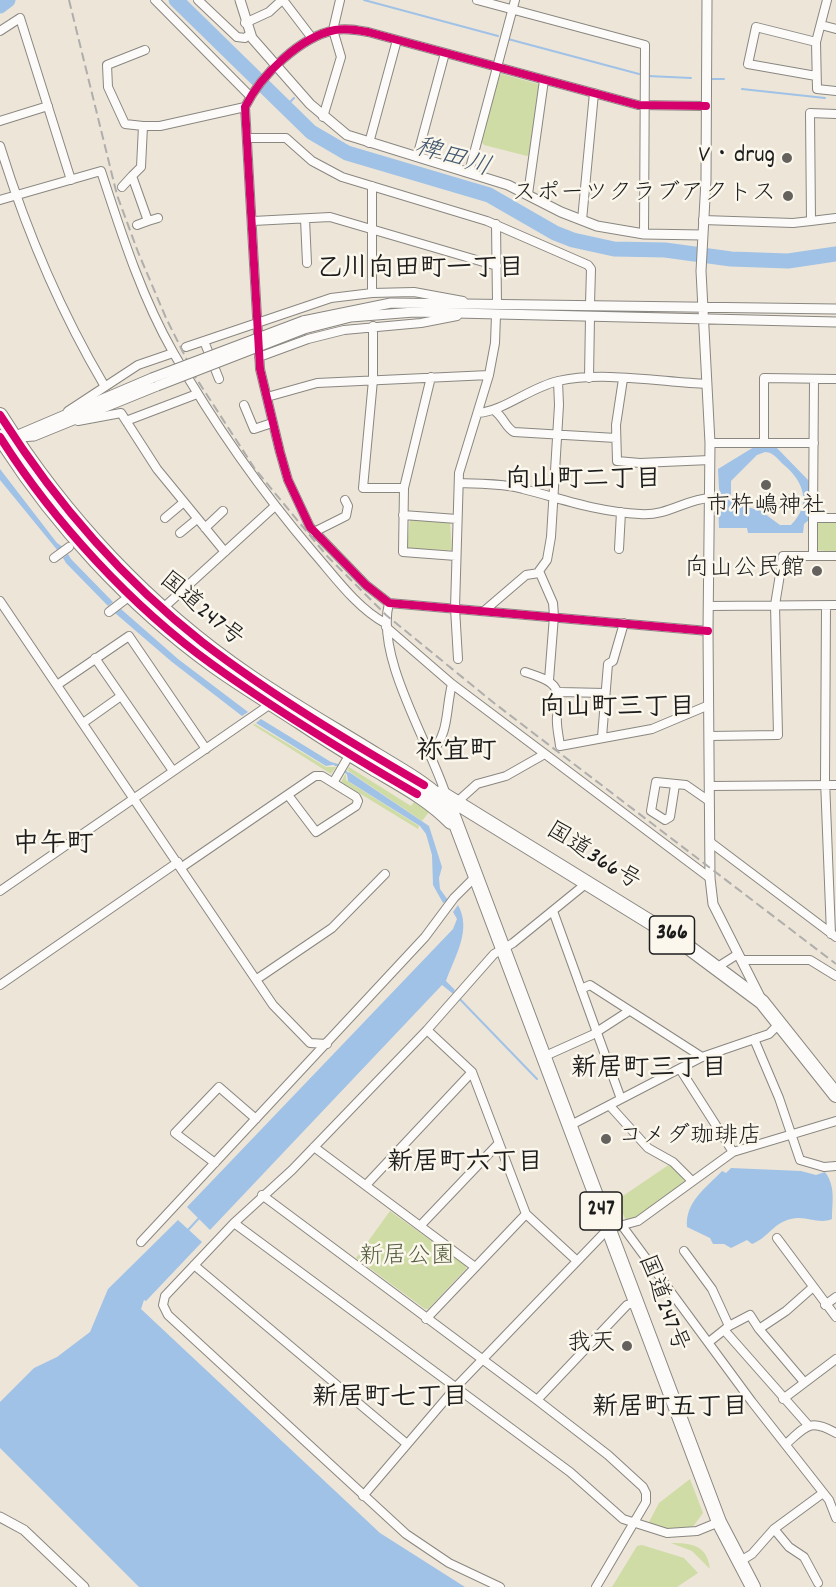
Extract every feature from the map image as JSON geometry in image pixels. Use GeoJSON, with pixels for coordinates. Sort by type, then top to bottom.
{"type":"FeatureCollection","features":[{"type":"Feature","properties":{"kind":"highway","name":"国道247号"},"geometry":{"type":"LineString","coordinates":[[0,415],[4,439],[38,492],[74,544],[126,599],[159,613],[201,641],[347,760],[420,790]]}},
{"type":"Feature","properties":{"kind":"highway","name":"国道247号"},"geometry":{"type":"LineString","coordinates":[[4,439],[159,613]]}},
{"type":"Feature","properties":{"kind":"highway","name":"国道247号"},"geometry":{"type":"LineString","coordinates":[[275,699],[420,790],[458,831]]}},
{"type":"Feature","properties":{"kind":"highway","name":"国道366号"},"geometry":{"type":"LineString","coordinates":[[420,790],[476,812],[676,938],[762,1002],[836,1095]]}},
{"type":"Feature","properties":{"kind":"highway","name":"国道247号"},"geometry":{"type":"LineString","coordinates":[[451,802],[458,831],[475,877],[719,1522],[753,1587]]}},
{"type":"Feature","properties":{"kind":"street"},"geometry":{"type":"LineString","coordinates":[[155,0],[252,94]]}},
{"type":"Feature","properties":{"kind":"street"},"geometry":{"type":"LineString","coordinates":[[198,0],[237,37],[245,38],[250,34]]}},
{"type":"Feature","properties":{"kind":"street"},"geometry":{"type":"LineString","coordinates":[[240,0],[250,34],[275,69],[323,117],[347,135],[469,172],[528,194],[582,220],[621,232],[702,238]]}},
{"type":"Feature","properties":{"kind":"street"},"geometry":{"type":"LineString","coordinates":[[245,23],[269,12],[283,0],[312,38]]}},
{"type":"Feature","properties":{"kind":"street"},"geometry":{"type":"LineString","coordinates":[[323,117],[341,57],[333,30],[340,0]]}},
{"type":"Feature","properties":{"kind":"street"},"geometry":{"type":"LineString","coordinates":[[477,0],[645,45],[644,234]]}},
{"type":"Feature","properties":{"kind":"street"},"geometry":{"type":"LineString","coordinates":[[469,172],[515,0]]}},
{"type":"Feature","properties":{"kind":"street"},"geometry":{"type":"LineString","coordinates":[[707,0],[701,271],[710,443],[708,606],[710,878],[713,904],[762,1002]]}},
{"type":"Feature","properties":{"kind":"street"},"geometry":{"type":"LineString","coordinates":[[827,0],[816,42],[817,89],[836,91]]}},
{"type":"Feature","properties":{"kind":"street"},"geometry":{"type":"LineString","coordinates":[[0,31],[20,18],[71,180]]}},
{"type":"Feature","properties":{"kind":"street"},"geometry":{"type":"LineString","coordinates":[[821,25],[836,29]]}},
{"type":"Feature","properties":{"kind":"street"},"geometry":{"type":"LineString","coordinates":[[816,42],[756,27],[748,64],[816,76]]}},
{"type":"Feature","properties":{"kind":"street"},"geometry":{"type":"LineString","coordinates":[[706,106],[645,106],[350,29],[333,30],[312,38],[275,69],[252,94],[245,106],[259,357],[272,423],[288,480],[314,532],[366,585],[389,603],[708,631]]}},
{"type":"Feature","properties":{"kind":"street"},"geometry":{"type":"LineString","coordinates":[[369,143],[397,40]]}},
{"type":"Feature","properties":{"kind":"street"},"geometry":{"type":"LineString","coordinates":[[145,50],[106,65],[108,87],[125,124],[160,126],[245,106]]}},
{"type":"Feature","properties":{"kind":"street"},"geometry":{"type":"LineString","coordinates":[[417,157],[445,53]]}},
{"type":"Feature","properties":{"kind":"street"},"geometry":{"type":"LineString","coordinates":[[528,194],[544,80]]}},
{"type":"Feature","properties":{"kind":"street"},"geometry":{"type":"LineString","coordinates":[[582,220],[594,93]]}},
{"type":"Feature","properties":{"kind":"street"},"geometry":{"type":"LineString","coordinates":[[0,121],[48,106]]}},
{"type":"Feature","properties":{"kind":"street"},"geometry":{"type":"LineString","coordinates":[[811,220],[810,113],[836,114]]}},
{"type":"Feature","properties":{"kind":"street"},"geometry":{"type":"LineString","coordinates":[[122,187],[141,167],[143,126]]}},
{"type":"Feature","properties":{"kind":"street"},"geometry":{"type":"LineString","coordinates":[[248,138],[286,138],[312,161],[330,172],[496,224],[549,250],[588,265],[591,269],[590,304]]}},
{"type":"Feature","properties":{"kind":"street"},"geometry":{"type":"LineString","coordinates":[[0,146],[15,196],[74,334],[104,385]]}},
{"type":"Feature","properties":{"kind":"street"},"geometry":{"type":"LineString","coordinates":[[0,200],[101,171],[146,296],[173,353],[197,394],[275,506],[340,582],[373,616],[452,684],[543,755],[710,878]]}},
{"type":"Feature","properties":{"kind":"street"},"geometry":{"type":"LineString","coordinates":[[132,176],[148,221]]}},
{"type":"Feature","properties":{"kind":"street"},"geometry":{"type":"LineString","coordinates":[[372,186],[372,293]]}},
{"type":"Feature","properties":{"kind":"street"},"geometry":{"type":"LineString","coordinates":[[253,221],[330,217],[496,266]]}},
{"type":"Feature","properties":{"kind":"street"},"geometry":{"type":"LineString","coordinates":[[137,225],[158,218]]}},
{"type":"Feature","properties":{"kind":"street"},"geometry":{"type":"LineString","coordinates":[[703,220],[793,223],[836,218]]}},
{"type":"Feature","properties":{"kind":"street"},"geometry":{"type":"LineString","coordinates":[[305,219],[307,263]]}},
{"type":"Feature","properties":{"kind":"street"},"geometry":{"type":"LineString","coordinates":[[496,224],[497,303]]}},
{"type":"Feature","properties":{"kind":"street"},"geometry":{"type":"LineString","coordinates":[[186,347],[310,304],[372,293],[414,292],[465,302]]}},
{"type":"Feature","properties":{"kind":"street"},"geometry":{"type":"LineString","coordinates":[[4,439],[34,436],[63,419],[303,325],[391,303],[465,302],[836,309]]}},
{"type":"Feature","properties":{"kind":"street"},"geometry":{"type":"LineString","coordinates":[[259,357],[309,339],[373,326],[421,323],[476,312]]}},
{"type":"Feature","properties":{"kind":"street"},"geometry":{"type":"LineString","coordinates":[[303,325],[381,313],[476,312],[496,315],[836,322]]}},
{"type":"Feature","properties":{"kind":"street"},"geometry":{"type":"LineString","coordinates":[[458,659],[455,608],[459,483],[489,375],[496,315]]}},
{"type":"Feature","properties":{"kind":"street"},"geometry":{"type":"LineString","coordinates":[[590,317],[590,378]]}},
{"type":"Feature","properties":{"kind":"street"},"geometry":{"type":"LineString","coordinates":[[373,326],[373,380],[363,488],[404,488]]}},
{"type":"Feature","properties":{"kind":"street"},"geometry":{"type":"LineString","coordinates":[[204,341],[219,379]]}},
{"type":"Feature","properties":{"kind":"street"},"geometry":{"type":"LineString","coordinates":[[63,419],[104,385],[138,365],[173,353]]}},
{"type":"Feature","properties":{"kind":"street"},"geometry":{"type":"LineString","coordinates":[[267,397],[317,383],[489,375]]}},
{"type":"Feature","properties":{"kind":"street"},"geometry":{"type":"LineString","coordinates":[[431,377],[404,488],[403,552],[456,556]]}},
{"type":"Feature","properties":{"kind":"street"},"geometry":{"type":"LineString","coordinates":[[478,413],[495,411],[527,391],[558,381],[590,378],[707,384]]}},
{"type":"Feature","properties":{"kind":"street"},"geometry":{"type":"LineString","coordinates":[[764,442],[764,378],[836,379]]}},
{"type":"Feature","properties":{"kind":"street"},"geometry":{"type":"LineString","coordinates":[[623,379],[616,438],[617,461],[640,463],[710,460]]}},
{"type":"Feature","properties":{"kind":"street"},"geometry":{"type":"LineString","coordinates":[[813,556],[814,379]]}},
{"type":"Feature","properties":{"kind":"street"},"geometry":{"type":"LineString","coordinates":[[484,611],[526,575],[539,573],[545,565],[549,549],[557,437],[558,381]]}},
{"type":"Feature","properties":{"kind":"street"},"geometry":{"type":"LineString","coordinates":[[126,421],[197,394]]}},
{"type":"Feature","properties":{"kind":"street"},"geometry":{"type":"LineString","coordinates":[[244,405],[254,429],[272,423]]}},
{"type":"Feature","properties":{"kind":"street"},"geometry":{"type":"LineString","coordinates":[[495,411],[504,418],[512,432],[557,437],[616,438]]}},
{"type":"Feature","properties":{"kind":"street"},"geometry":{"type":"LineString","coordinates":[[63,419],[121,413],[156,469],[225,552]]}},
{"type":"Feature","properties":{"kind":"street"},"geometry":{"type":"LineString","coordinates":[[710,443],[814,443]]}},
{"type":"Feature","properties":{"kind":"street"},"geometry":{"type":"LineString","coordinates":[[459,483],[522,488],[552,499],[621,512],[660,514],[702,498],[710,498]]}},
{"type":"Feature","properties":{"kind":"street"},"geometry":{"type":"LineString","coordinates":[[314,532],[346,516],[348,506],[345,500]]}},
{"type":"Feature","properties":{"kind":"street"},"geometry":{"type":"LineString","coordinates":[[165,518],[184,502]]}},
{"type":"Feature","properties":{"kind":"street"},"geometry":{"type":"LineString","coordinates":[[159,613],[275,506]]}},
{"type":"Feature","properties":{"kind":"street"},"geometry":{"type":"LineString","coordinates":[[205,528],[223,511]]}},
{"type":"Feature","properties":{"kind":"street"},"geometry":{"type":"LineString","coordinates":[[619,549],[621,512]]}},
{"type":"Feature","properties":{"kind":"street"},"geometry":{"type":"LineString","coordinates":[[404,515],[457,519]]}},
{"type":"Feature","properties":{"kind":"street"},"geometry":{"type":"LineString","coordinates":[[813,518],[836,518]]}},
{"type":"Feature","properties":{"kind":"street"},"geometry":{"type":"LineString","coordinates":[[180,533],[197,519]]}},
{"type":"Feature","properties":{"kind":"street"},"geometry":{"type":"LineString","coordinates":[[54,558],[74,544]]}},
{"type":"Feature","properties":{"kind":"street"},"geometry":{"type":"LineString","coordinates":[[709,736],[778,735],[775,604],[783,556],[836,556]]}},
{"type":"Feature","properties":{"kind":"street"},"geometry":{"type":"LineString","coordinates":[[539,573],[553,603],[549,680]]}},
{"type":"Feature","properties":{"kind":"street"},"geometry":{"type":"LineString","coordinates":[[110,612],[126,599]]}},
{"type":"Feature","properties":{"kind":"street"},"geometry":{"type":"LineString","coordinates":[[0,601],[180,864],[273,1005],[310,1043],[327,1044]]}},
{"type":"Feature","properties":{"kind":"street"},"geometry":{"type":"LineString","coordinates":[[389,603],[386,625],[406,699],[451,802],[477,784],[506,777],[543,755]]}},
{"type":"Feature","properties":{"kind":"street"},"geometry":{"type":"LineString","coordinates":[[708,606],[775,604],[836,606]]}},
{"type":"Feature","properties":{"kind":"street"},"geometry":{"type":"LineString","coordinates":[[826,606],[826,785],[834,935]]}},
{"type":"Feature","properties":{"kind":"street"},"geometry":{"type":"LineString","coordinates":[[602,738],[608,664],[613,661],[624,623]]}},
{"type":"Feature","properties":{"kind":"street"},"geometry":{"type":"LineString","coordinates":[[57,685],[129,636],[206,749]]}},
{"type":"Feature","properties":{"kind":"street"},"geometry":{"type":"LineString","coordinates":[[95,658],[173,771]]}},
{"type":"Feature","properties":{"kind":"street"},"geometry":{"type":"LineString","coordinates":[[525,672],[549,680],[560,693],[560,711],[557,717],[560,746],[652,729],[709,705]]}},
{"type":"Feature","properties":{"kind":"street"},"geometry":{"type":"LineString","coordinates":[[431,754],[446,730],[447,703],[452,684]]}},
{"type":"Feature","properties":{"kind":"street"},"geometry":{"type":"LineString","coordinates":[[560,693],[605,693]]}},
{"type":"Feature","properties":{"kind":"street"},"geometry":{"type":"LineString","coordinates":[[83,723],[122,696]]}},
{"type":"Feature","properties":{"kind":"street"},"geometry":{"type":"LineString","coordinates":[[0,891],[244,723],[275,699]]}},
{"type":"Feature","properties":{"kind":"street"},"geometry":{"type":"LineString","coordinates":[[333,783],[347,760]]}},
{"type":"Feature","properties":{"kind":"street"},"geometry":{"type":"LineString","coordinates":[[0,985],[315,776],[322,776],[358,801],[356,806],[319,832],[314,831],[288,795]]}},
{"type":"Feature","properties":{"kind":"street"},"geometry":{"type":"LineString","coordinates":[[675,785],[670,817],[665,820],[654,815],[651,811],[656,782],[686,785],[709,801]]}},
{"type":"Feature","properties":{"kind":"street"},"geometry":{"type":"LineString","coordinates":[[710,786],[836,785]]}},
{"type":"Feature","properties":{"kind":"street"},"geometry":{"type":"LineString","coordinates":[[710,842],[834,935]]}},
{"type":"Feature","properties":{"kind":"street"},"geometry":{"type":"LineString","coordinates":[[257,979],[332,928],[385,874]]}},
{"type":"Feature","properties":{"kind":"street"},"geometry":{"type":"LineString","coordinates":[[141,1242],[425,937],[454,898],[475,877]]}},
{"type":"Feature","properties":{"kind":"street"},"geometry":{"type":"LineString","coordinates":[[500,1587],[449,1563],[406,1534],[168,1315],[163,1305],[165,1296],[194,1265],[262,1195],[314,1147],[502,949],[588,882]]}},
{"type":"Feature","properties":{"kind":"street"},"geometry":{"type":"LineString","coordinates":[[553,911],[621,1099]]}},
{"type":"Feature","properties":{"kind":"street"},"geometry":{"type":"LineString","coordinates":[[716,968],[740,957],[810,960],[836,976]]}},
{"type":"Feature","properties":{"kind":"street"},"geometry":{"type":"LineString","coordinates":[[581,989],[590,985],[702,1057]]}},
{"type":"Feature","properties":{"kind":"street"},"geometry":{"type":"LineString","coordinates":[[543,1057],[596,1032],[629,1011]]}},
{"type":"Feature","properties":{"kind":"street"},"geometry":{"type":"LineString","coordinates":[[569,1126],[702,1057],[769,1034],[780,1023]]}},
{"type":"Feature","properties":{"kind":"street"},"geometry":{"type":"LineString","coordinates":[[427,1030],[472,1072],[526,1214],[576,1260]]}},
{"type":"Feature","properties":{"kind":"street"},"geometry":{"type":"LineString","coordinates":[[753,1039],[800,1160],[824,1167],[836,1166]]}},
{"type":"Feature","properties":{"kind":"street"},"geometry":{"type":"LineString","coordinates":[[680,1069],[733,1152]]}},
{"type":"Feature","properties":{"kind":"street"},"geometry":{"type":"LineString","coordinates":[[366,1185],[472,1072]]}},
{"type":"Feature","properties":{"kind":"street"},"geometry":{"type":"LineString","coordinates":[[215,1163],[175,1133],[219,1087],[256,1119]]}},
{"type":"Feature","properties":{"kind":"street"},"geometry":{"type":"LineString","coordinates":[[610,1106],[648,1148],[673,1162],[692,1181]]}},
{"type":"Feature","properties":{"kind":"street"},"geometry":{"type":"LineString","coordinates":[[363,1496],[456,1387],[608,1229],[623,1227],[638,1221],[733,1152],[836,1121]]}},
{"type":"Feature","properties":{"kind":"street"},"geometry":{"type":"LineString","coordinates":[[420,1226],[499,1143]]}},
{"type":"Feature","properties":{"kind":"street"},"geometry":{"type":"LineString","coordinates":[[314,1147],[475,1267]]}},
{"type":"Feature","properties":{"kind":"street"},"geometry":{"type":"LineString","coordinates":[[262,1195],[537,1400],[608,1455],[643,1487],[646,1502],[596,1587]]}},
{"type":"Feature","properties":{"kind":"street"},"geometry":{"type":"LineString","coordinates":[[426,1318],[526,1214]]}},
{"type":"Feature","properties":{"kind":"street"},"geometry":{"type":"LineString","coordinates":[[234,1223],[570,1472],[623,1519],[657,1532],[686,1533],[719,1522]]}},
{"type":"Feature","properties":{"kind":"street"},"geometry":{"type":"LineString","coordinates":[[623,1227],[826,1496],[836,1518]]}},
{"type":"Feature","properties":{"kind":"street"},"geometry":{"type":"LineString","coordinates":[[777,1238],[812,1288],[836,1317]]}},
{"type":"Feature","properties":{"kind":"street"},"geometry":{"type":"LineString","coordinates":[[684,1251],[712,1289],[727,1328],[783,1399],[808,1425]]}},
{"type":"Feature","properties":{"kind":"street"},"geometry":{"type":"LineString","coordinates":[[194,1265],[407,1444]]}},
{"type":"Feature","properties":{"kind":"street"},"geometry":{"type":"LineString","coordinates":[[759,1329],[786,1311],[812,1288]]}},
{"type":"Feature","properties":{"kind":"street"},"geometry":{"type":"LineString","coordinates":[[825,1305],[836,1297]]}},
{"type":"Feature","properties":{"kind":"street"},"geometry":{"type":"LineString","coordinates":[[537,1400],[627,1305],[636,1302]]}},
{"type":"Feature","properties":{"kind":"street"},"geometry":{"type":"LineString","coordinates":[[709,1342],[727,1328],[750,1316],[804,1382]]}},
{"type":"Feature","properties":{"kind":"street"},"geometry":{"type":"LineString","coordinates":[[783,1399],[836,1359]]}},
{"type":"Feature","properties":{"kind":"street"},"geometry":{"type":"LineString","coordinates":[[786,1444],[808,1425],[820,1424],[836,1433]]}},
{"type":"Feature","properties":{"kind":"street"},"geometry":{"type":"LineString","coordinates":[[739,1562],[752,1554],[774,1529],[826,1496],[836,1493]]}},
{"type":"Feature","properties":{"kind":"street"},"geometry":{"type":"LineString","coordinates":[[0,1517],[31,1536],[84,1587]]}},
{"type":"Feature","properties":{"kind":"street"},"geometry":{"type":"LineString","coordinates":[[774,1529],[789,1547],[804,1557],[818,1583]]}},
{"type":"Feature","properties":{"kind":"green space"},"geometry":{"type":"Polygon","coordinates":[[[502,74],[538,84],[539,87],[531,154],[527,156],[484,145],[482,142],[499,76],[502,74]]]}},
{"type":"Feature","properties":{"kind":"green space"},"geometry":{"type":"Polygon","coordinates":[[[410,519],[450,522],[452,550],[409,549],[407,546],[410,519]]]}},
{"type":"Feature","properties":{"kind":"green space"},"geometry":{"type":"Polygon","coordinates":[[[819,523],[836,523],[836,552],[816,550],[816,526],[819,523]]]}},
{"type":"Feature","properties":{"kind":"green space"},"geometry":{"type":"Polygon","coordinates":[[[255,724],[326,767],[336,767],[331,774],[253,725],[255,724]]]}},
{"type":"Feature","properties":{"kind":"green space"},"geometry":{"type":"Polygon","coordinates":[[[349,767],[411,806],[414,802],[429,812],[422,821],[347,770],[349,767]]]}},
{"type":"Feature","properties":{"kind":"green space"},"geometry":{"type":"Polygon","coordinates":[[[346,773],[346,780],[419,826],[418,829],[341,782],[346,773]]]}},
{"type":"Feature","properties":{"kind":"green space"},"geometry":{"type":"Polygon","coordinates":[[[670,1164],[682,1176],[685,1184],[637,1219],[627,1223],[617,1200],[670,1164]]]}},
{"type":"Feature","properties":{"kind":"green space","name":"新居公園"},"geometry":{"type":"Polygon","coordinates":[[[390,1211],[466,1266],[466,1269],[428,1309],[356,1258],[390,1211]]]}},
{"type":"Feature","properties":{"kind":"green space"},"geometry":{"type":"Polygon","coordinates":[[[690,1479],[703,1513],[692,1528],[667,1530],[652,1526],[649,1522],[659,1503],[690,1479]]]}},
{"type":"Feature","properties":{"kind":"green space"},"geometry":{"type":"Polygon","coordinates":[[[671,1543],[692,1545],[702,1550],[710,1569],[692,1551],[671,1543]]]}},
{"type":"Feature","properties":{"kind":"green space"},"geometry":{"type":"Polygon","coordinates":[[[642,1545],[684,1558],[698,1573],[677,1587],[612,1587],[637,1546],[642,1545]]]}},
{"type":"Feature","properties":{"kind":"water"},"geometry":{"type":"Polygon","coordinates":[[[754,447],[776,447],[810,482],[810,519],[804,524],[803,533],[748,533],[747,528],[719,528],[718,500],[722,497],[719,489],[718,469],[754,447]],[[765,452],[757,455],[731,481],[731,502],[761,511],[780,525],[791,525],[802,509],[801,486],[776,457],[765,452]]]}},
{"type":"Feature","properties":{"kind":"water"},"geometry":{"type":"Polygon","coordinates":[[[0,469],[57,543],[63,547],[58,551],[0,480],[0,469]]]}},
{"type":"Feature","properties":{"kind":"water"},"geometry":{"type":"Polygon","coordinates":[[[68,554],[113,602],[108,606],[66,563],[63,558],[68,554]]]}},
{"type":"Feature","properties":{"kind":"water"},"geometry":{"type":"Polygon","coordinates":[[[121,609],[178,659],[248,712],[242,716],[172,662],[115,613],[121,609]]]}},
{"type":"Feature","properties":{"kind":"water"},"geometry":{"type":"Polygon","coordinates":[[[261,719],[331,762],[338,764],[326,766],[256,723],[261,719]]]}},
{"type":"Feature","properties":{"kind":"water"},"geometry":{"type":"Polygon","coordinates":[[[349,772],[429,826],[442,867],[439,878],[440,889],[448,900],[443,903],[433,885],[432,855],[426,834],[420,826],[348,781],[349,772]]]}},
{"type":"Feature","properties":{"kind":"water"},"geometry":{"type":"Polygon","coordinates":[[[458,905],[462,914],[463,933],[446,981],[455,990],[452,993],[442,985],[210,1230],[187,1207],[453,929],[457,919],[453,912],[458,905]]]}},
{"type":"Feature","properties":{"kind":"water"},"geometry":{"type":"Polygon","coordinates":[[[731,1168],[801,1171],[816,1175],[825,1172],[832,1189],[832,1219],[822,1221],[791,1219],[752,1244],[747,1240],[731,1248],[724,1244],[713,1244],[710,1238],[687,1227],[687,1218],[698,1196],[722,1171],[726,1173],[731,1168]]]}},
{"type":"Feature","properties":{"kind":"water"},"geometry":{"type":"Polygon","coordinates":[[[178,1220],[202,1242],[146,1301],[144,1300],[141,1309],[380,1533],[465,1587],[139,1587],[0,1448],[0,1402],[34,1368],[57,1357],[90,1332],[108,1289],[178,1220]]]}},
{"type":"Feature","properties":{"kind":"waterway","name":"稗田川"},"geometry":{"type":"LineString","coordinates":[[0,6],[8,0]]}},
{"type":"Feature","properties":{"kind":"waterway","name":"稗田川"},"geometry":{"type":"LineString","coordinates":[[176,0],[311,132],[347,153],[489,195],[555,233],[573,240],[614,249],[665,250],[731,259],[788,261],[836,254]]}},
{"type":"Feature","properties":{"kind":"waterway"},"geometry":{"type":"LineString","coordinates":[[364,0],[498,36]]}},
{"type":"Feature","properties":{"kind":"waterway"},"geometry":{"type":"LineString","coordinates":[[508,39],[639,74]]}},
{"type":"Feature","properties":{"kind":"waterway"},"geometry":{"type":"LineString","coordinates":[[648,76],[691,78]]}},
{"type":"Feature","properties":{"kind":"waterway"},"geometry":{"type":"LineString","coordinates":[[710,79],[724,79]]}},
{"type":"Feature","properties":{"kind":"waterway"},"geometry":{"type":"LineString","coordinates":[[742,89],[825,98]]}},
{"type":"Feature","properties":{"kind":"waterway"},"geometry":{"type":"LineString","coordinates":[[286,106],[294,98]]}},
{"type":"Feature","properties":{"kind":"waterway"},"geometry":{"type":"LineString","coordinates":[[335,765],[339,765],[349,775]]}},
{"type":"Feature","properties":{"kind":"waterway"},"geometry":{"type":"LineString","coordinates":[[452,991],[537,1079]]}},
{"type":"Feature","properties":{"kind":"waterway"},"geometry":{"type":"LineString","coordinates":[[188,1230],[200,1217]]}},
{"type":"Feature","properties":{"kind":"railway"},"geometry":{"type":"LineString","coordinates":[[69,0],[117,195],[138,252],[166,318],[196,378],[255,469],[327,556],[386,615],[494,703],[836,964]]}},
{"type":"Feature","properties":{"kind":"cycle path"},"geometry":{"type":"LineString","coordinates":[[706,106],[638,105],[368,32],[343,29],[322,34],[295,49],[271,70],[245,107],[260,369],[288,480],[310,527],[366,585],[389,603],[708,631]]}},
{"type":"Feature","properties":{"kind":"cycle path"},"geometry":{"type":"LineString","coordinates":[[0,415],[43,477],[91,537],[144,592],[173,618],[228,662],[283,699],[424,785]]}},
{"type":"Feature","properties":{"kind":"cycle path"},"geometry":{"type":"LineString","coordinates":[[0,437],[21,469],[69,531],[124,590],[153,617],[213,665],[263,699],[339,748],[417,794]]}},
{"type":"Feature","properties":{"kind":"place","name":"V・drug"},"geometry":{"type":"Point","coordinates":[787,158]}},
{"type":"Feature","properties":{"kind":"place","name":"スポーツクラブアクトス"},"geometry":{"type":"Point","coordinates":[788,196]}},
{"type":"Feature","properties":{"kind":"place","name":"市杵嶋神社"},"geometry":{"type":"Point","coordinates":[766,485]}},
{"type":"Feature","properties":{"kind":"place","name":"向山公民館"},"geometry":{"type":"Point","coordinates":[817,571]}},
{"type":"Feature","properties":{"kind":"place","name":"コメダ珈琲店"},"geometry":{"type":"Point","coordinates":[606,1139]}},
{"type":"Feature","properties":{"kind":"place","name":"我天"},"geometry":{"type":"Point","coordinates":[627,1346]}},
{"type":"Feature","properties":{"kind":"district","name":"乙川向田町一丁目"},"geometry":{"type":"Point","coordinates":[420,271]}},
{"type":"Feature","properties":{"kind":"district","name":"向山町二丁目"},"geometry":{"type":"Point","coordinates":[583,482]}},
{"type":"Feature","properties":{"kind":"district","name":"向山町三丁目"},"geometry":{"type":"Point","coordinates":[617,710]}},
{"type":"Feature","properties":{"kind":"district","name":"祢宜町"},"geometry":{"type":"Point","coordinates":[456,754]}},
{"type":"Feature","properties":{"kind":"district","name":"中午町"},"geometry":{"type":"Point","coordinates":[53,847]}},
{"type":"Feature","properties":{"kind":"district","name":"新居町三丁目"},"geometry":{"type":"Point","coordinates":[649,1071]}},
{"type":"Feature","properties":{"kind":"district","name":"新居町六丁目"},"geometry":{"type":"Point","coordinates":[465,1165]}},
{"type":"Feature","properties":{"kind":"district","name":"新居町七丁目"},"geometry":{"type":"Point","coordinates":[390,1400]}},
{"type":"Feature","properties":{"kind":"district","name":"新居町五丁目"},"geometry":{"type":"Point","coordinates":[670,1410]}}]}
